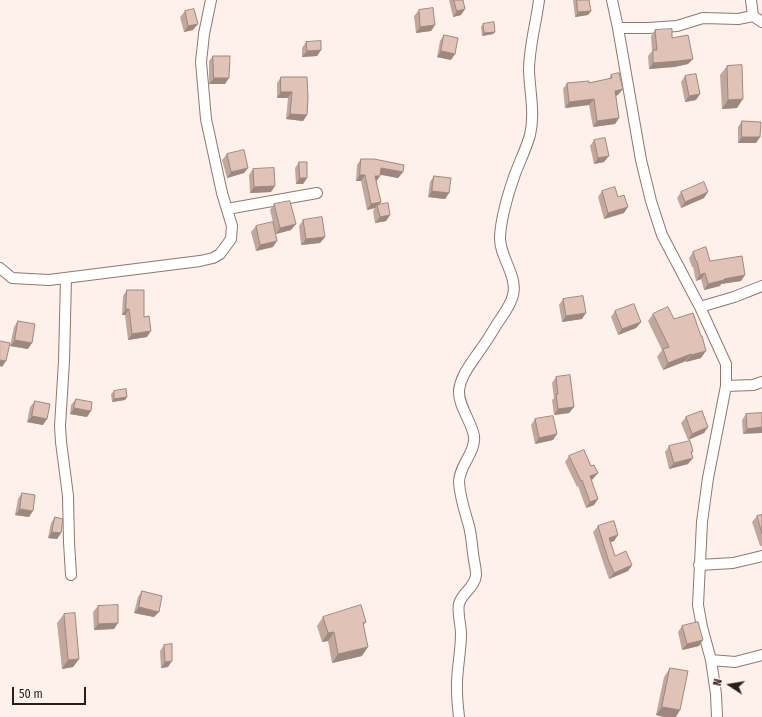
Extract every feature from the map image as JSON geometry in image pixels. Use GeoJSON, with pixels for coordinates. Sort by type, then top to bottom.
{"type":"FeatureCollection","features":[{"type":"Feature","properties":{"kind":"street"},"geometry":{"type":"LineString","coordinates":[[0,268],[12,278],[49,280],[200,261],[213,258],[220,254],[231,239],[232,226],[222,193],[206,119],[201,62],[204,34],[211,0]]}},
{"type":"Feature","properties":{"kind":"street"},"geometry":{"type":"LineString","coordinates":[[459,717],[457,690],[461,632],[459,604],[472,586],[476,575],[472,539],[462,504],[459,481],[462,469],[474,445],[474,435],[461,402],[459,391],[461,382],[467,370],[508,308],[514,288],[501,249],[500,238],[502,221],[507,202],[530,135],[532,123],[532,97],[529,72],[539,0]]}},
{"type":"Feature","properties":{"kind":"street"},"geometry":{"type":"LineString","coordinates":[[612,0],[651,201],[662,235],[700,307],[726,364],[726,386],[708,478],[702,522],[699,565],[698,605],[711,660],[716,694],[717,717]]}},
{"type":"Feature","properties":{"kind":"street"},"geometry":{"type":"LineString","coordinates":[[751,0],[753,16]]}},
{"type":"Feature","properties":{"kind":"street"},"geometry":{"type":"LineString","coordinates":[[618,28],[677,26],[703,18],[738,19],[753,16],[762,22]]}},
{"type":"Feature","properties":{"kind":"street"},"geometry":{"type":"LineString","coordinates":[[227,208],[317,193]]}},
{"type":"Feature","properties":{"kind":"street"},"geometry":{"type":"LineString","coordinates":[[66,278],[64,360],[60,426],[68,496],[68,542],[71,575]]}},
{"type":"Feature","properties":{"kind":"street"},"geometry":{"type":"LineString","coordinates":[[700,307],[734,297],[762,286]]}},
{"type":"Feature","properties":{"kind":"street"},"geometry":{"type":"LineString","coordinates":[[726,386],[753,385],[762,382]]}},
{"type":"Feature","properties":{"kind":"street"},"geometry":{"type":"LineString","coordinates":[[699,565],[733,563],[762,556]]}},
{"type":"Feature","properties":{"kind":"street"},"geometry":{"type":"LineString","coordinates":[[711,660],[735,662],[762,655]]}},
{"type":"Feature","properties":{"kind":"building"},"geometry":{"type":"Polygon","coordinates":[[[454,0],[463,0],[465,9],[457,11],[454,0]]]}},
{"type":"Feature","properties":{"kind":"building"},"geometry":{"type":"Polygon","coordinates":[[[577,0],[589,0],[591,11],[578,12],[577,0]]]}},
{"type":"Feature","properties":{"kind":"building"},"geometry":{"type":"Polygon","coordinates":[[[433,8],[435,25],[420,27],[419,10],[433,8]]]}},
{"type":"Feature","properties":{"kind":"building"},"geometry":{"type":"Polygon","coordinates":[[[194,9],[198,24],[188,26],[185,11],[194,9]]]}},
{"type":"Feature","properties":{"kind":"building"},"geometry":{"type":"Polygon","coordinates":[[[494,22],[495,32],[484,33],[483,24],[494,22]]]}},
{"type":"Feature","properties":{"kind":"building"},"geometry":{"type":"Polygon","coordinates":[[[672,29],[672,38],[688,35],[693,59],[653,63],[653,50],[657,50],[655,30],[672,29]]]}},
{"type":"Feature","properties":{"kind":"building"},"geometry":{"type":"Polygon","coordinates":[[[444,35],[458,38],[455,54],[441,51],[444,35]]]}},
{"type":"Feature","properties":{"kind":"building"},"geometry":{"type":"Polygon","coordinates":[[[321,41],[321,50],[307,51],[306,42],[321,41]]]}},
{"type":"Feature","properties":{"kind":"building"},"geometry":{"type":"Polygon","coordinates":[[[213,56],[230,56],[229,78],[214,78],[213,56]]]}},
{"type":"Feature","properties":{"kind":"building"},"geometry":{"type":"Polygon","coordinates":[[[742,65],[743,99],[728,100],[727,66],[742,65]]]}},
{"type":"Feature","properties":{"kind":"building"},"geometry":{"type":"Polygon","coordinates":[[[619,73],[623,89],[615,91],[619,118],[597,121],[594,99],[569,102],[567,83],[589,81],[589,83],[612,78],[611,75],[619,73]]]}},
{"type":"Feature","properties":{"kind":"building"},"geometry":{"type":"Polygon","coordinates":[[[696,74],[700,94],[689,96],[685,76],[696,74]]]}},
{"type":"Feature","properties":{"kind":"building"},"geometry":{"type":"Polygon","coordinates":[[[281,77],[307,77],[307,115],[290,114],[292,92],[281,92],[281,77]]]}},
{"type":"Feature","properties":{"kind":"building"},"geometry":{"type":"Polygon","coordinates":[[[742,121],[761,122],[760,137],[742,137],[742,121]]]}},
{"type":"Feature","properties":{"kind":"building"},"geometry":{"type":"Polygon","coordinates":[[[605,138],[609,156],[598,158],[594,140],[605,138]]]}},
{"type":"Feature","properties":{"kind":"building"},"geometry":{"type":"Polygon","coordinates":[[[244,150],[248,168],[231,172],[227,154],[244,150]]]}},
{"type":"Feature","properties":{"kind":"building"},"geometry":{"type":"Polygon","coordinates":[[[361,159],[374,159],[404,165],[403,172],[381,168],[380,176],[375,176],[381,202],[371,204],[365,175],[360,175],[361,159]]]}},
{"type":"Feature","properties":{"kind":"building"},"geometry":{"type":"Polygon","coordinates":[[[299,162],[307,162],[307,178],[300,178],[299,162]]]}},
{"type":"Feature","properties":{"kind":"building"},"geometry":{"type":"Polygon","coordinates":[[[274,168],[275,186],[254,187],[253,169],[274,168]]]}},
{"type":"Feature","properties":{"kind":"building"},"geometry":{"type":"Polygon","coordinates":[[[434,176],[451,178],[449,193],[432,191],[434,176]]]}},
{"type":"Feature","properties":{"kind":"building"},"geometry":{"type":"Polygon","coordinates":[[[704,182],[708,192],[685,202],[681,192],[704,182]]]}},
{"type":"Feature","properties":{"kind":"building"},"geometry":{"type":"Polygon","coordinates":[[[615,187],[618,197],[624,195],[628,207],[608,213],[602,191],[615,187]]]}},
{"type":"Feature","properties":{"kind":"building"},"geometry":{"type":"Polygon","coordinates":[[[290,201],[296,224],[280,228],[274,204],[290,201]]]}},
{"type":"Feature","properties":{"kind":"building"},"geometry":{"type":"Polygon","coordinates":[[[388,203],[390,215],[380,217],[377,205],[388,203]]]}},
{"type":"Feature","properties":{"kind":"building"},"geometry":{"type":"Polygon","coordinates":[[[322,217],[325,237],[306,239],[303,220],[322,217]]]}},
{"type":"Feature","properties":{"kind":"building"},"geometry":{"type":"Polygon","coordinates":[[[273,222],[277,241],[260,245],[256,226],[273,222]]]}},
{"type":"Feature","properties":{"kind":"building"},"geometry":{"type":"Polygon","coordinates":[[[706,247],[710,261],[742,256],[745,275],[708,284],[705,273],[700,275],[697,261],[693,252],[706,247]]]}},
{"type":"Feature","properties":{"kind":"building"},"geometry":{"type":"Polygon","coordinates":[[[127,290],[144,290],[144,317],[149,316],[151,331],[132,334],[129,309],[126,309],[127,290]]]}},
{"type":"Feature","properties":{"kind":"building"},"geometry":{"type":"Polygon","coordinates":[[[583,296],[586,313],[566,316],[563,299],[583,296]]]}},
{"type":"Feature","properties":{"kind":"building"},"geometry":{"type":"Polygon","coordinates":[[[634,304],[641,322],[622,329],[615,311],[634,304]]]}},
{"type":"Feature","properties":{"kind":"building"},"geometry":{"type":"Polygon","coordinates":[[[668,307],[674,319],[693,313],[706,351],[691,354],[668,363],[663,349],[669,347],[653,314],[668,307]]]}},
{"type":"Feature","properties":{"kind":"building"},"geometry":{"type":"Polygon","coordinates":[[[18,321],[35,324],[32,343],[15,340],[18,321]]]}},
{"type":"Feature","properties":{"kind":"building"},"geometry":{"type":"Polygon","coordinates":[[[0,341],[10,343],[6,361],[0,360],[0,341]]]}},
{"type":"Feature","properties":{"kind":"building"},"geometry":{"type":"Polygon","coordinates":[[[570,375],[574,407],[558,409],[556,377],[570,375]]]}},
{"type":"Feature","properties":{"kind":"building"},"geometry":{"type":"Polygon","coordinates":[[[126,389],[127,397],[114,399],[114,391],[126,389]]]}},
{"type":"Feature","properties":{"kind":"building"},"geometry":{"type":"Polygon","coordinates":[[[76,399],[92,402],[91,411],[74,408],[76,399]]]}},
{"type":"Feature","properties":{"kind":"building"},"geometry":{"type":"Polygon","coordinates":[[[35,401],[50,404],[47,419],[32,416],[35,401]]]}},
{"type":"Feature","properties":{"kind":"building"},"geometry":{"type":"Polygon","coordinates":[[[702,411],[708,427],[692,434],[686,417],[702,411]]]}},
{"type":"Feature","properties":{"kind":"building"},"geometry":{"type":"Polygon","coordinates":[[[762,413],[762,427],[747,429],[746,414],[762,413]]]}},
{"type":"Feature","properties":{"kind":"building"},"geometry":{"type":"Polygon","coordinates":[[[553,416],[557,434],[539,438],[535,419],[553,416]]]}},
{"type":"Feature","properties":{"kind":"building"},"geometry":{"type":"Polygon","coordinates":[[[690,441],[693,451],[691,452],[693,458],[674,463],[669,446],[690,441]]]}},
{"type":"Feature","properties":{"kind":"building"},"geometry":{"type":"Polygon","coordinates":[[[584,450],[591,466],[594,465],[598,473],[590,476],[598,499],[590,502],[582,480],[581,481],[569,456],[584,450]]]}},
{"type":"Feature","properties":{"kind":"building"},"geometry":{"type":"Polygon","coordinates":[[[22,493],[35,495],[33,511],[20,509],[22,493]]]}},
{"type":"Feature","properties":{"kind":"building"},"geometry":{"type":"Polygon","coordinates":[[[762,515],[762,534],[757,516],[762,515]]]}},
{"type":"Feature","properties":{"kind":"building"},"geometry":{"type":"Polygon","coordinates":[[[55,517],[63,519],[61,533],[52,532],[55,517]]]}},
{"type":"Feature","properties":{"kind":"building"},"geometry":{"type":"Polygon","coordinates":[[[614,521],[618,535],[609,538],[615,556],[626,551],[632,565],[614,573],[598,526],[614,521]]]}},
{"type":"Feature","properties":{"kind":"building"},"geometry":{"type":"Polygon","coordinates":[[[142,591],[162,596],[159,612],[139,607],[142,591]]]}},
{"type":"Feature","properties":{"kind":"building"},"geometry":{"type":"Polygon","coordinates":[[[118,605],[118,623],[98,624],[98,606],[118,605]]]}},
{"type":"Feature","properties":{"kind":"building"},"geometry":{"type":"Polygon","coordinates":[[[361,605],[366,622],[363,623],[368,647],[338,654],[334,632],[328,633],[323,617],[361,605]]]}},
{"type":"Feature","properties":{"kind":"building"},"geometry":{"type":"Polygon","coordinates":[[[75,613],[79,659],[68,660],[64,614],[75,613]]]}},
{"type":"Feature","properties":{"kind":"building"},"geometry":{"type":"Polygon","coordinates":[[[698,622],[703,640],[687,644],[682,626],[698,622]]]}},
{"type":"Feature","properties":{"kind":"building"},"geometry":{"type":"Polygon","coordinates":[[[172,644],[172,661],[165,662],[164,645],[172,644]]]}},
{"type":"Feature","properties":{"kind":"building"},"geometry":{"type":"Polygon","coordinates":[[[670,668],[688,671],[680,710],[662,707],[670,668]]]}}]}
